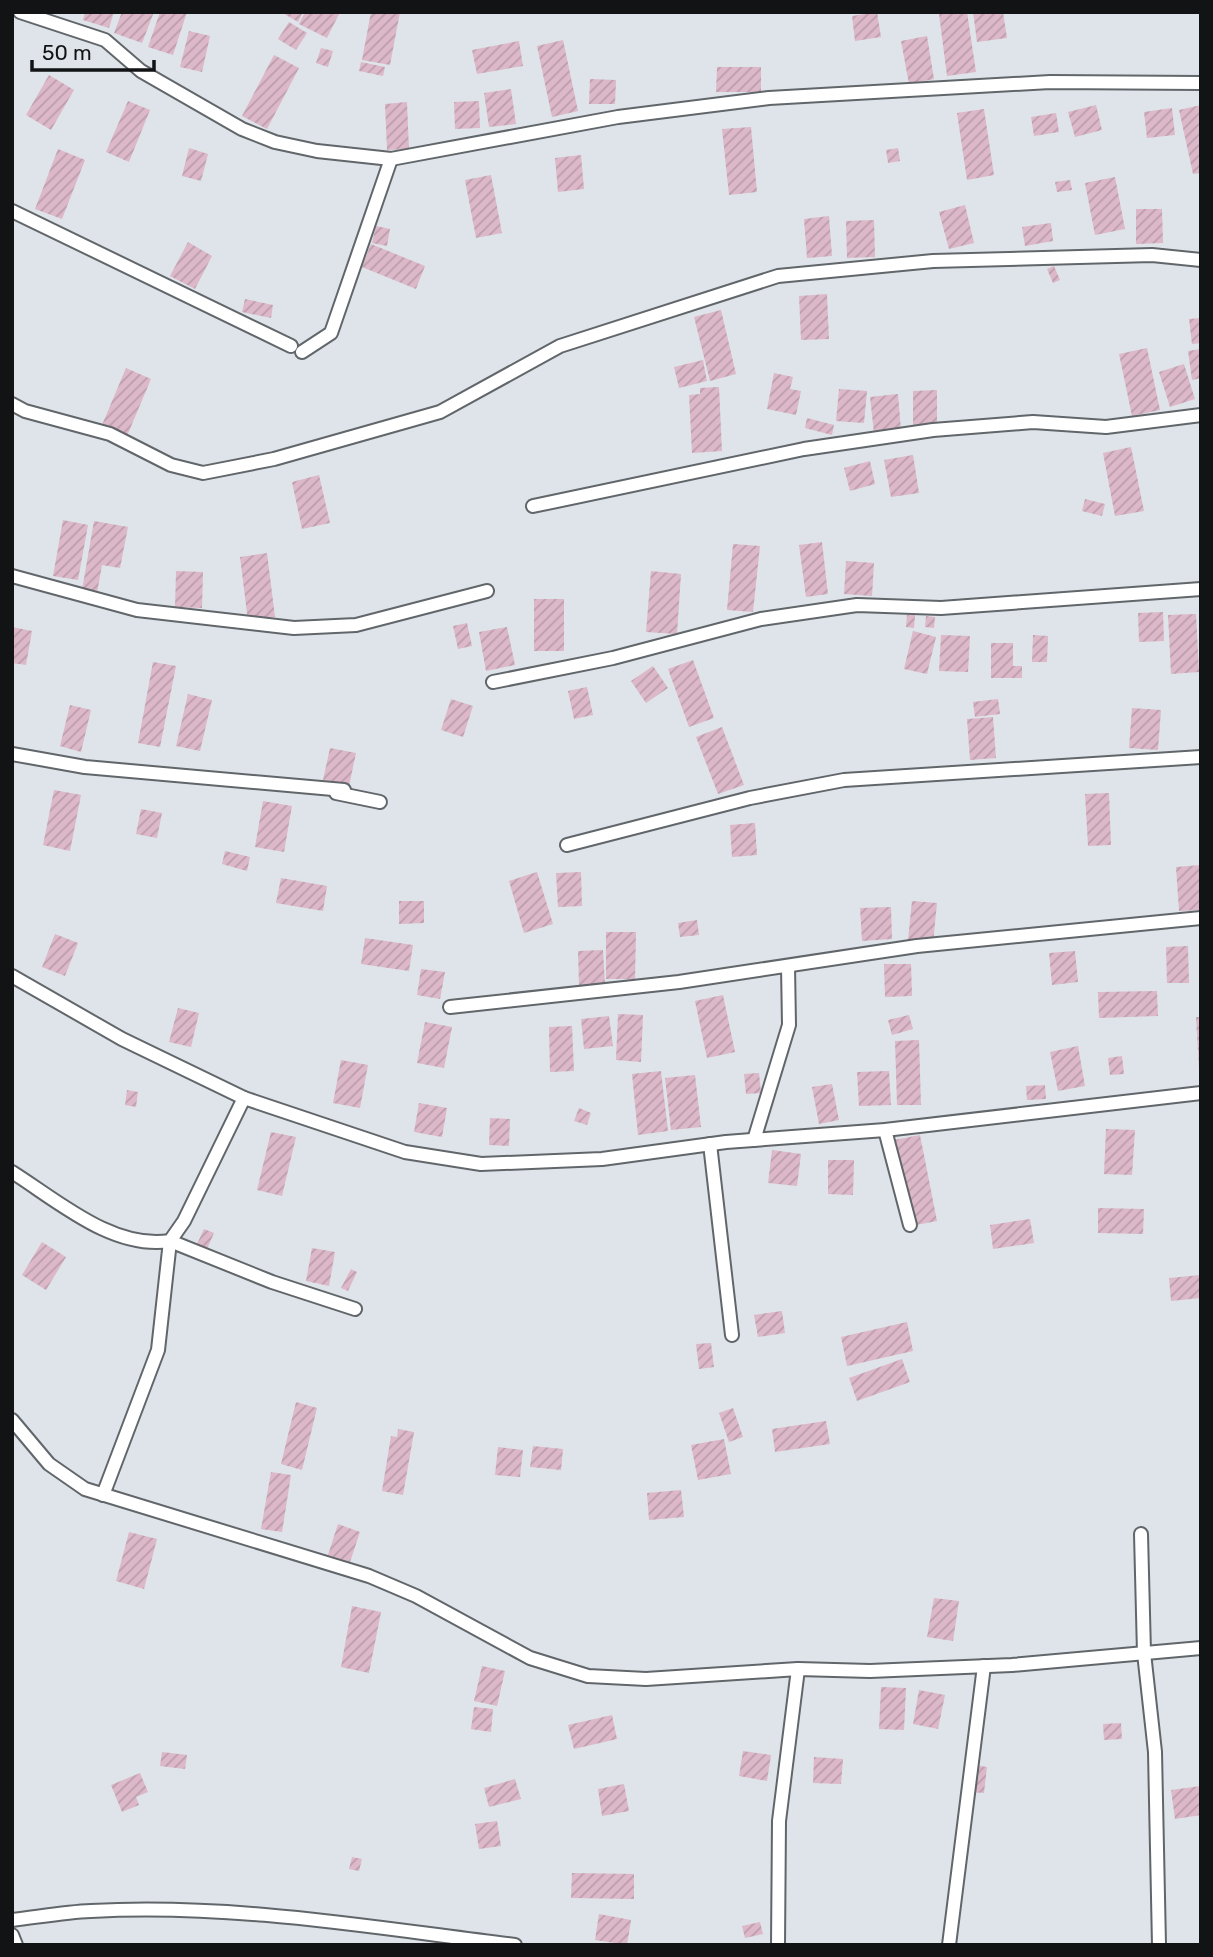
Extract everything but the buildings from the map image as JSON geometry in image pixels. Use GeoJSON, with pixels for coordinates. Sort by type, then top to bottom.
{"type":"FeatureCollection","features":[{"type":"Feature","properties":{"kind":"street"},"geometry":{"type":"LineString","coordinates":[[20,12],[105,40],[141,71],[242,129],[317,151],[391,159],[618,117],[769,98],[1050,82],[1201,83]]}},
{"type":"Feature","properties":{"kind":"street"},"geometry":{"type":"LineString","coordinates":[[12,211],[296,349],[331,333],[391,159]]}},
{"type":"Feature","properties":{"kind":"street"},"geometry":{"type":"LineString","coordinates":[[12,404],[25,411],[110,434],[170,465],[203,473],[274,459],[440,412],[560,346],[778,276],[933,261],[1152,255],[1201,260]]}},
{"type":"Feature","properties":{"kind":"street"},"geometry":{"type":"LineString","coordinates":[[533,506],[804,449],[933,430],[1033,422],[1106,427],[1201,415]]}},
{"type":"Feature","properties":{"kind":"street"},"geometry":{"type":"LineString","coordinates":[[12,576],[136,610],[294,628],[356,625],[487,591]]}},
{"type":"Feature","properties":{"kind":"street"},"geometry":{"type":"LineString","coordinates":[[493,682],[613,658],[761,619],[857,605],[941,608],[1201,589]]}},
{"type":"Feature","properties":{"kind":"street"},"geometry":{"type":"LineString","coordinates":[[12,754],[85,767],[344,790]]}},
{"type":"Feature","properties":{"kind":"street"},"geometry":{"type":"LineString","coordinates":[[567,845],[750,797],[844,780],[1201,757]]}},
{"type":"Feature","properties":{"kind":"street"},"geometry":{"type":"LineString","coordinates":[[306,787],[380,802]]}},
{"type":"Feature","properties":{"kind":"street"},"geometry":{"type":"LineString","coordinates":[[450,1007],[679,982],[917,946],[1201,918]]}},
{"type":"Feature","properties":{"kind":"street"},"geometry":{"type":"LineString","coordinates":[[754,1140],[789,1025],[788,966]]}},
{"type":"Feature","properties":{"kind":"street"},"geometry":{"type":"LineString","coordinates":[[12,976],[122,1039],[244,1098],[405,1152],[481,1164],[601,1159],[710,1144],[885,1130],[1200,1095]]}},
{"type":"Feature","properties":{"kind":"street"},"geometry":{"type":"LineString","coordinates":[[103,1495],[158,1350],[170,1241],[184,1220],[244,1098]]}},
{"type":"Feature","properties":{"kind":"street"},"geometry":{"type":"LineString","coordinates":[[885,1130],[910,1224]]}},
{"type":"Feature","properties":{"kind":"street"},"geometry":{"type":"LineString","coordinates":[[710,1144],[732,1335]]}},
{"type":"Feature","properties":{"kind":"street"},"geometry":{"type":"LineString","coordinates":[[12,1172],[103,1229],[150,1244],[170,1241],[272,1282],[355,1309]]}},
{"type":"Feature","properties":{"kind":"street"},"geometry":{"type":"LineString","coordinates":[[12,1420],[49,1464],[85,1489],[369,1576],[416,1596],[530,1658],[588,1676],[646,1679],[798,1669],[870,1671],[984,1666],[1201,1648]]}},
{"type":"Feature","properties":{"kind":"street"},"geometry":{"type":"LineString","coordinates":[[1141,1534],[1144,1653],[1155,1752],[1159,1945]]}},
{"type":"Feature","properties":{"kind":"street"},"geometry":{"type":"LineString","coordinates":[[949,1945],[984,1666]]}},
{"type":"Feature","properties":{"kind":"street"},"geometry":{"type":"LineString","coordinates":[[778,1945],[779,1821],[798,1669]]}},
{"type":"Feature","properties":{"kind":"street"},"geometry":{"type":"LineString","coordinates":[[12,1920],[91,1911],[290,1917],[515,1945]]}},
{"type":"Feature","properties":{"kind":"street"},"geometry":{"type":"LineString","coordinates":[[12,1935],[16,1945]]}}]}
